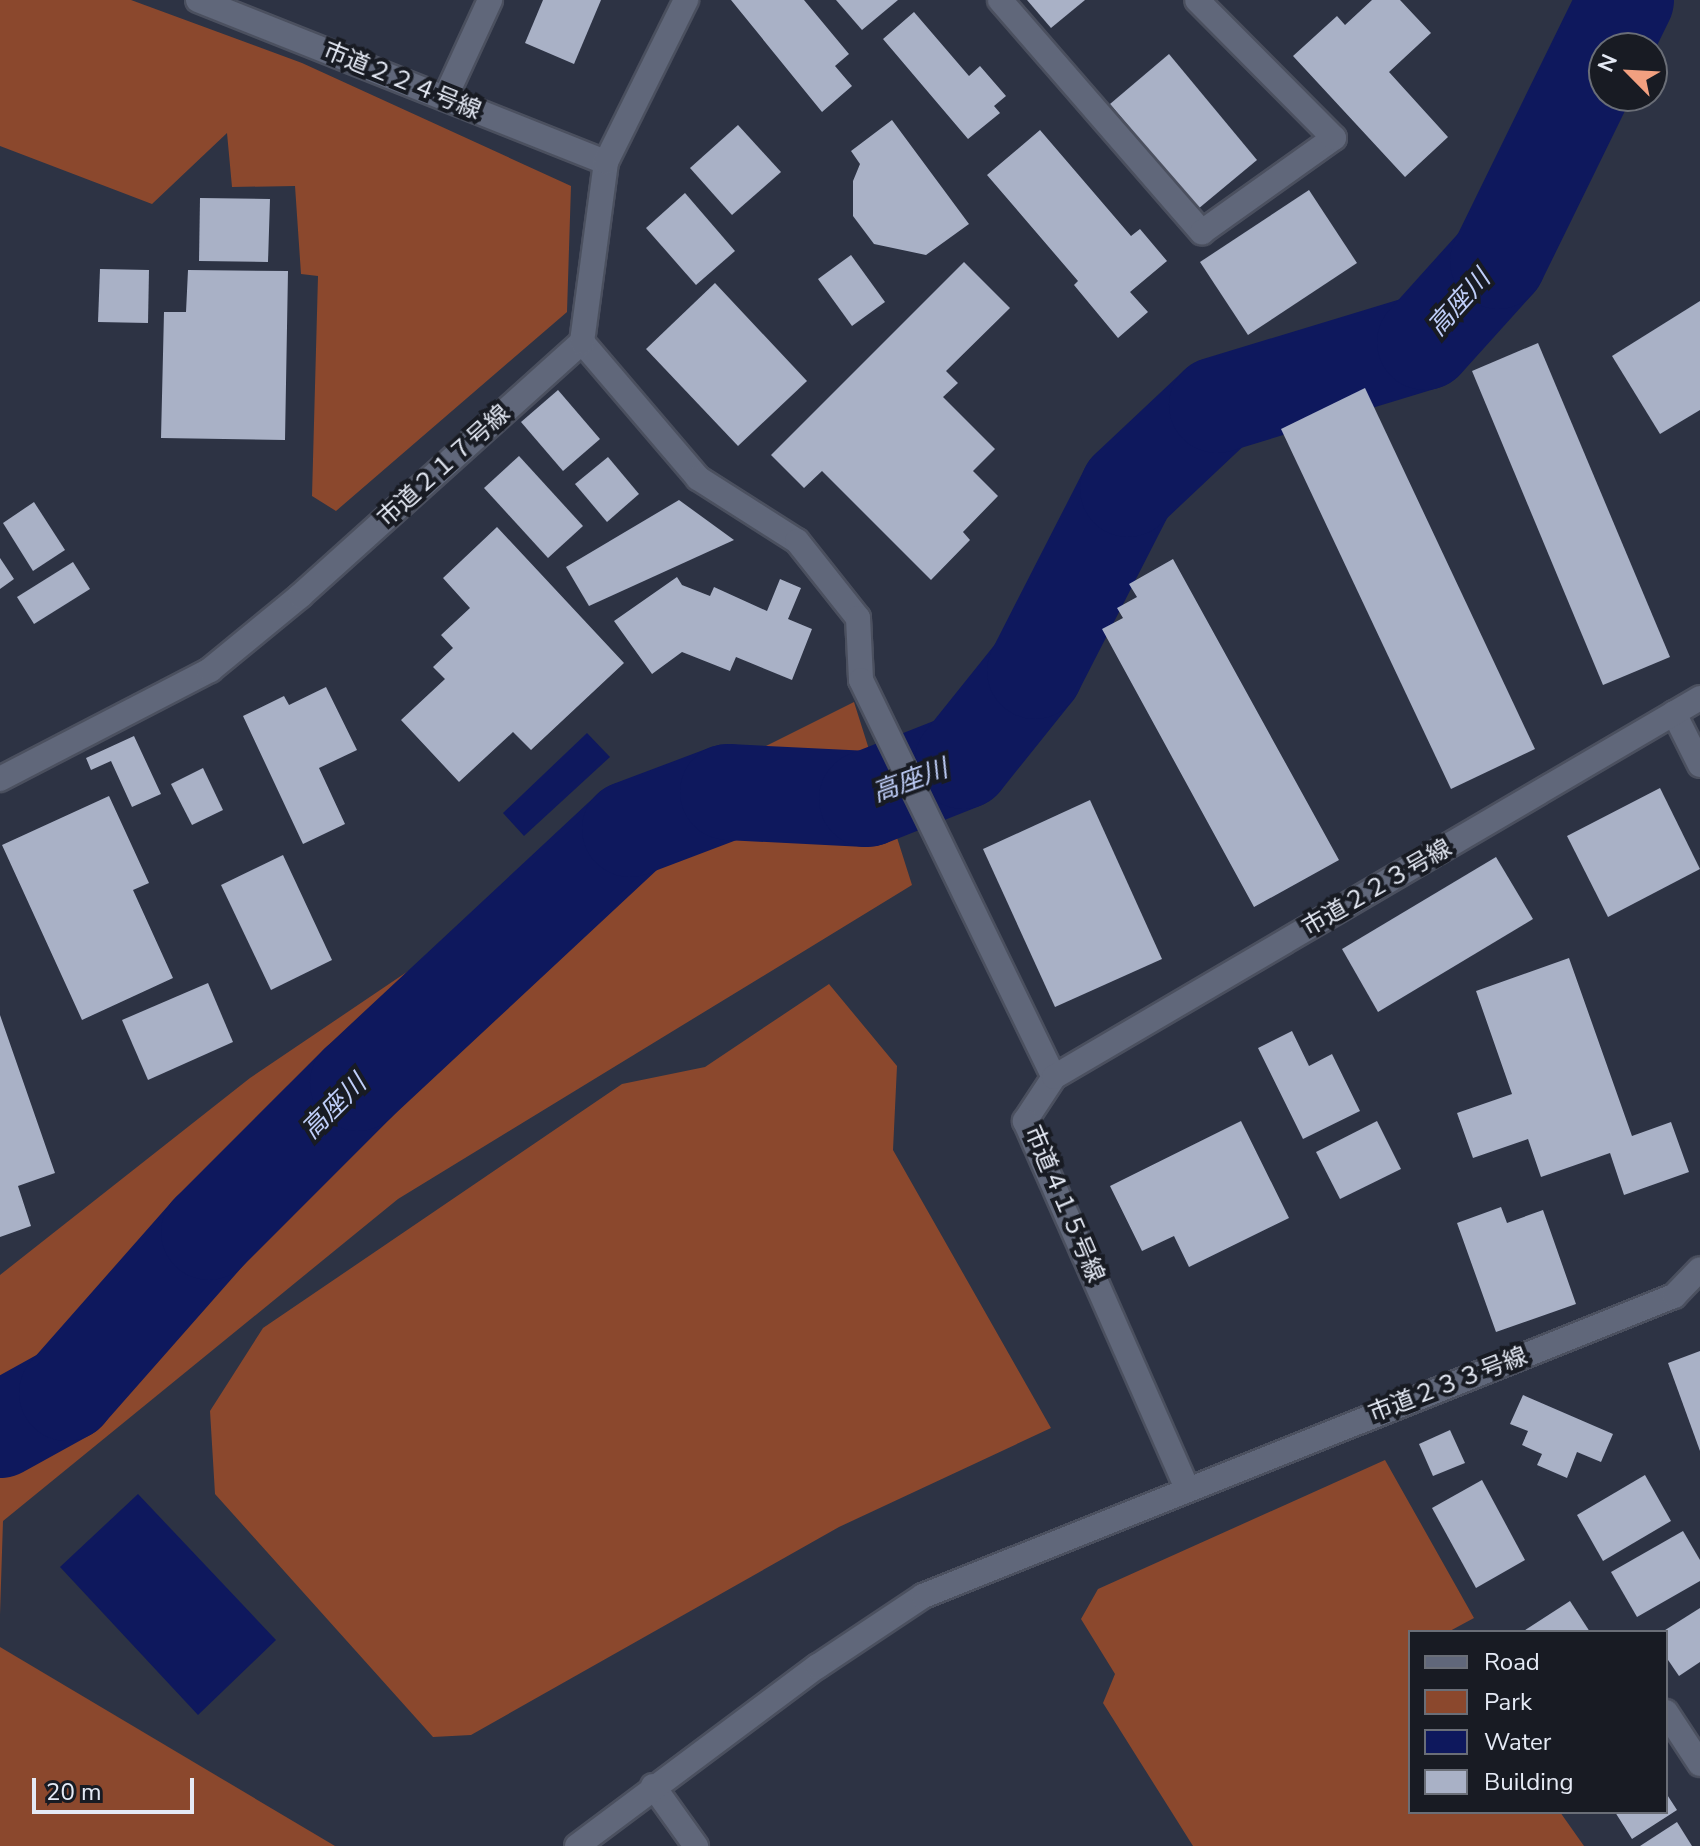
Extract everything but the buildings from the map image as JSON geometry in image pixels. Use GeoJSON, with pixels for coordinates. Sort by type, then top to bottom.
{"type":"FeatureCollection","features":[{"type":"Feature","properties":{"kind":"street","name":"市道２２４号線"},"geometry":{"type":"LineString","coordinates":[[198,0],[231,6],[445,98],[606,162]]}},
{"type":"Feature","properties":{"kind":"street"},"geometry":{"type":"LineString","coordinates":[[445,98],[490,0]]}},
{"type":"Feature","properties":{"kind":"street"},"geometry":{"type":"LineString","coordinates":[[686,0],[606,162],[582,342],[698,478],[797,541],[858,618],[861,680],[1054,1077]]}},
{"type":"Feature","properties":{"kind":"street"},"geometry":{"type":"LineString","coordinates":[[1000,0],[1202,232],[1334,138],[1197,0]]}},
{"type":"Feature","properties":{"kind":"street","name":"市道２１７号線"},"geometry":{"type":"LineString","coordinates":[[0,779],[210,670],[300,596],[582,342]]}},
{"type":"Feature","properties":{"kind":"street","name":"市道２２３号線"},"geometry":{"type":"LineString","coordinates":[[1054,1077],[1700,698]]}},
{"type":"Feature","properties":{"kind":"street"},"geometry":{"type":"LineString","coordinates":[[1674,713],[1700,765]]}},
{"type":"Feature","properties":{"kind":"street","name":"市道４１５号線"},"geometry":{"type":"LineString","coordinates":[[1054,1077],[1025,1121],[1187,1488]]}},
{"type":"Feature","properties":{"kind":"street","name":"市道２３３号線"},"geometry":{"type":"LineString","coordinates":[[577,1846],[653,1786],[923,1596],[1674,1296],[1700,1269]]}},
{"type":"Feature","properties":{"kind":"street"},"geometry":{"type":"LineString","coordinates":[[1668,1715],[1700,1764]]}},
{"type":"Feature","properties":{"kind":"street"},"geometry":{"type":"LineString","coordinates":[[653,1786],[696,1846]]}},
{"type":"Feature","properties":{"kind":"green space"},"geometry":{"type":"Polygon","coordinates":[[[0,0],[131,0],[302,63],[571,186],[567,312],[336,511],[312,496],[318,276],[301,274],[295,186],[232,187],[227,133],[152,204],[0,146],[0,0]]]}},
{"type":"Feature","properties":{"kind":"green space"},"geometry":{"type":"Polygon","coordinates":[[[854,702],[912,885],[398,1199],[3,1521],[0,1615],[0,1275],[250,1078],[670,794],[854,702]]]}},
{"type":"Feature","properties":{"kind":"green space"},"geometry":{"type":"Polygon","coordinates":[[[829,984],[897,1066],[893,1150],[1051,1428],[839,1527],[471,1735],[433,1737],[215,1494],[210,1411],[263,1328],[622,1084],[705,1067],[829,984]]]}},
{"type":"Feature","properties":{"kind":"green space"},"geometry":{"type":"Polygon","coordinates":[[[1385,1460],[1474,1618],[1452,1630],[1408,1630],[1408,1814],[1561,1814],[1584,1846],[1193,1846],[1103,1703],[1115,1674],[1081,1619],[1098,1589],[1385,1460]]]}},
{"type":"Feature","properties":{"kind":"green space"},"geometry":{"type":"Polygon","coordinates":[[[0,1647],[335,1846],[0,1846],[0,1647]]]}},
{"type":"Feature","properties":{"kind":"water"},"geometry":{"type":"Polygon","coordinates":[[[587,733],[610,757],[524,836],[503,813],[587,733]]]}},
{"type":"Feature","properties":{"kind":"water"},"geometry":{"type":"Polygon","coordinates":[[[138,1494],[276,1640],[198,1715],[60,1567],[138,1494]]]}},
{"type":"Feature","properties":{"kind":"waterway","name":"高座川"},"geometry":{"type":"LineString","coordinates":[[0,1430],[67,1393],[209,1232],[358,1083],[630,829],[728,792],[867,799],[963,761],[1035,671],[1128,489],[1217,405],[1425,342],[1498,261],[1626,0]]}}]}
